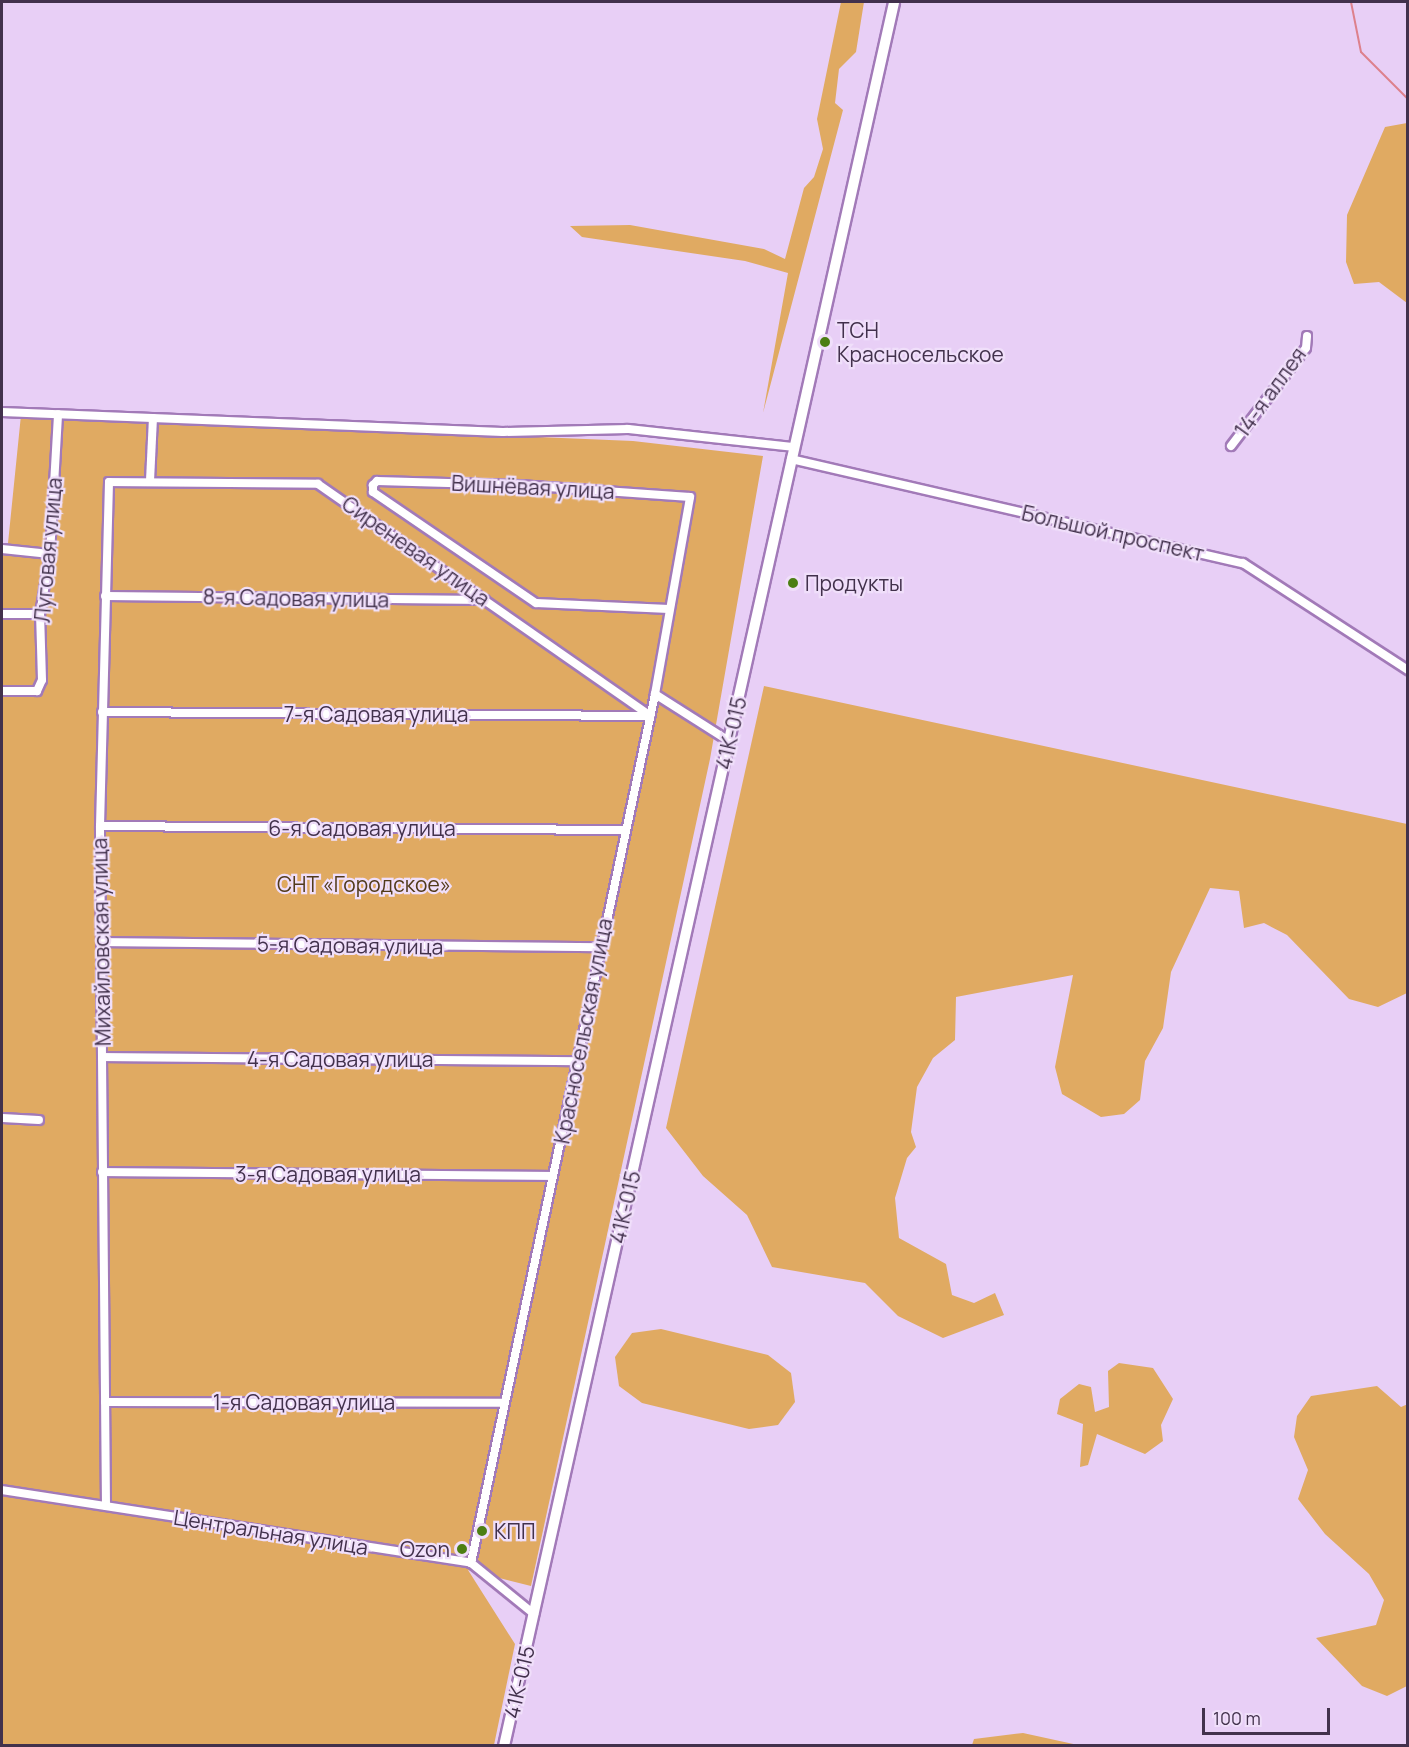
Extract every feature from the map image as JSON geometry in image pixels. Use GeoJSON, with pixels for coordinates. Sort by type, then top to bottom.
{"type":"FeatureCollection","features":[{"type":"Feature","properties":{"kind":"main road","name":"41К-015"},"geometry":{"type":"LineString","coordinates":[[504,1746],[894,2]]}},
{"type":"Feature","properties":{"kind":"street","name":"14-я аллея"},"geometry":{"type":"LineString","coordinates":[[1231,446],[1306,348],[1307,336]]}},
{"type":"Feature","properties":{"kind":"street"},"geometry":{"type":"LineString","coordinates":[[2,412],[503,432],[628,429],[793,447]]}},
{"type":"Feature","properties":{"kind":"street","name":"Луговая улица"},"geometry":{"type":"LineString","coordinates":[[2,691],[37,691],[41,686],[40,614],[51,554],[58,414]]}},
{"type":"Feature","properties":{"kind":"street"},"geometry":{"type":"LineString","coordinates":[[150,481],[153,418]]}},
{"type":"Feature","properties":{"kind":"street","name":"Большой проспект"},"geometry":{"type":"LineString","coordinates":[[791,459],[1243,563],[1407,670]]}},
{"type":"Feature","properties":{"kind":"street","name":"Михайловская улица"},"geometry":{"type":"LineString","coordinates":[[105,1506],[100,826],[109,482],[150,481]]}},
{"type":"Feature","properties":{"kind":"street","name":"Сиреневая улица"},"geometry":{"type":"LineString","coordinates":[[150,481],[318,483],[650,716]]}},
{"type":"Feature","properties":{"kind":"street","name":"Вишнёвая улица"},"geometry":{"type":"LineString","coordinates":[[669,609],[536,603],[373,492],[376,481],[690,497]]}},
{"type":"Feature","properties":{"kind":"street","name":"Красносельская улица"},"geometry":{"type":"LineString","coordinates":[[471,1563],[503,1403],[578,1061],[598,947],[655,694],[690,497]]}},
{"type":"Feature","properties":{"kind":"street"},"geometry":{"type":"LineString","coordinates":[[2,549],[51,554]]}},
{"type":"Feature","properties":{"kind":"street","name":"8-я Садовая улица"},"geometry":{"type":"LineString","coordinates":[[105,596],[486,600]]}},
{"type":"Feature","properties":{"kind":"street"},"geometry":{"type":"LineString","coordinates":[[2,614],[40,614]]}},
{"type":"Feature","properties":{"kind":"street"},"geometry":{"type":"LineString","coordinates":[[655,694],[729,741]]}},
{"type":"Feature","properties":{"kind":"street","name":"7-я Садовая улица"},"geometry":{"type":"LineString","coordinates":[[102,712],[650,716]]}},
{"type":"Feature","properties":{"kind":"street","name":"6-я Садовая улица"},"geometry":{"type":"LineString","coordinates":[[100,826],[625,830]]}},
{"type":"Feature","properties":{"kind":"street","name":"5-я Садовая улица"},"geometry":{"type":"LineString","coordinates":[[101,942],[598,947]]}},
{"type":"Feature","properties":{"kind":"street","name":"4-я Садовая улица"},"geometry":{"type":"LineString","coordinates":[[102,1057],[578,1061]]}},
{"type":"Feature","properties":{"kind":"street"},"geometry":{"type":"LineString","coordinates":[[2,1118],[39,1120]]}},
{"type":"Feature","properties":{"kind":"street","name":"3-я Садовая улица"},"geometry":{"type":"LineString","coordinates":[[102,1172],[554,1176]]}},
{"type":"Feature","properties":{"kind":"street","name":"1-я Садовая улица"},"geometry":{"type":"LineString","coordinates":[[105,1402],[503,1403]]}},
{"type":"Feature","properties":{"kind":"street","name":"Центральная улица"},"geometry":{"type":"LineString","coordinates":[[2,1490],[471,1563]]}},
{"type":"Feature","properties":{"kind":"street"},"geometry":{"type":"LineString","coordinates":[[471,1563],[534,1614]]}},
{"type":"Feature","properties":{"kind":"green space"},"geometry":{"type":"Polygon","coordinates":[[[841,2],[864,2],[856,52],[839,69],[835,103],[843,110],[763,413],[788,273],[745,261],[582,237],[570,226],[630,225],[764,249],[785,259],[804,188],[814,177],[823,149],[817,119],[841,2]]]}},
{"type":"Feature","properties":{"kind":"green space"},"geometry":{"type":"Polygon","coordinates":[[[1408,123],[1407,303],[1379,282],[1354,284],[1346,262],[1347,215],[1385,127],[1408,123]]]}},
{"type":"Feature","properties":{"kind":"green space","name":"СНТ «Городское»"},"geometry":{"type":"Polygon","coordinates":[[[21,415],[633,441],[763,456],[710,759],[531,1586],[468,1570],[515,1644],[494,1745],[2,1746],[2,554],[7,553],[21,415]]]}},
{"type":"Feature","properties":{"kind":"green space"},"geometry":{"type":"Polygon","coordinates":[[[764,686],[1407,824],[1407,993],[1378,1007],[1349,999],[1287,935],[1264,923],[1244,928],[1239,891],[1210,888],[1171,972],[1163,1028],[1145,1061],[1140,1100],[1124,1114],[1101,1117],[1062,1094],[1055,1067],[1073,975],[956,997],[955,1040],[933,1058],[917,1087],[911,1132],[916,1147],[907,1158],[895,1198],[899,1238],[946,1264],[952,1295],[974,1303],[995,1293],[1004,1315],[943,1338],[898,1316],[865,1283],[772,1267],[747,1215],[703,1176],[666,1128],[764,686]]]}},
{"type":"Feature","properties":{"kind":"green space"},"geometry":{"type":"Polygon","coordinates":[[[661,1329],[768,1355],[791,1373],[795,1402],[778,1425],[749,1429],[642,1403],[619,1386],[615,1357],[632,1333],[661,1329]]]}},
{"type":"Feature","properties":{"kind":"green space"},"geometry":{"type":"Polygon","coordinates":[[[1119,1363],[1153,1368],[1173,1399],[1161,1425],[1163,1441],[1145,1454],[1097,1434],[1088,1465],[1080,1467],[1083,1424],[1057,1414],[1060,1399],[1079,1384],[1091,1387],[1095,1412],[1109,1407],[1108,1371],[1119,1363]]]}},
{"type":"Feature","properties":{"kind":"green space"},"geometry":{"type":"Polygon","coordinates":[[[1377,1386],[1401,1407],[1408,1404],[1407,1686],[1387,1696],[1362,1686],[1316,1638],[1376,1625],[1384,1600],[1369,1574],[1325,1534],[1298,1499],[1308,1470],[1294,1437],[1297,1416],[1311,1396],[1377,1386]]]}},
{"type":"Feature","properties":{"kind":"green space"},"geometry":{"type":"Polygon","coordinates":[[[1023,1733],[1078,1745],[972,1745],[974,1739],[1023,1733]]]}},
{"type":"Feature","properties":{"kind":"waterway"},"geometry":{"type":"LineString","coordinates":[[1351,2],[1361,52],[1408,99]]}},
{"type":"Feature","properties":{"kind":"place","name":"ТСН Красносельское"},"geometry":{"type":"Point","coordinates":[825,342]}},
{"type":"Feature","properties":{"kind":"place","name":"Продукты"},"geometry":{"type":"Point","coordinates":[793,583]}},
{"type":"Feature","properties":{"kind":"place","name":"КПП"},"geometry":{"type":"Point","coordinates":[482,1531]}},
{"type":"Feature","properties":{"kind":"place","name":"Ozon"},"geometry":{"type":"Point","coordinates":[462,1549]}}]}
